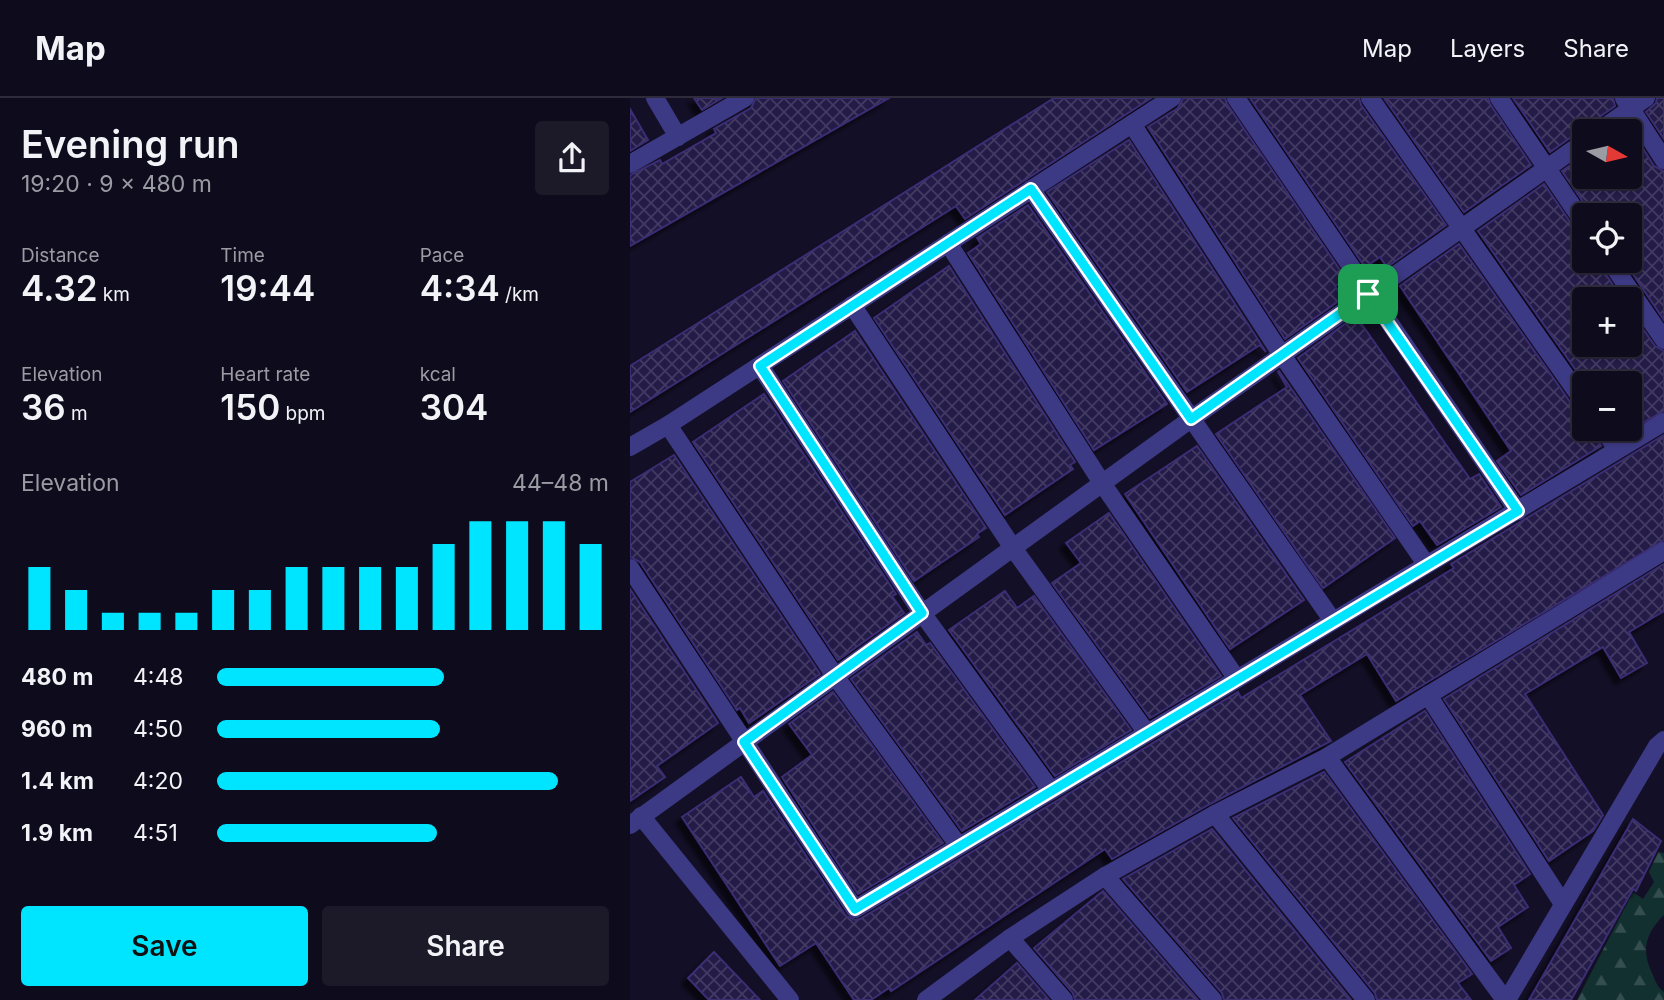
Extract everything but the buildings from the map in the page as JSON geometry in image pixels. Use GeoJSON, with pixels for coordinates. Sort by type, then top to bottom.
{"type":"FeatureCollection","features":[{"type":"Feature","properties":{"kind":"lane"},"geometry":{"type":"LineString","coordinates":[[655,98],[678,137]]}},
{"type":"Feature","properties":{"kind":"lane"},"geometry":{"type":"LineString","coordinates":[[630,164],[745,98]]}},
{"type":"Feature","properties":{"kind":"lane"},"geometry":{"type":"LineString","coordinates":[[630,447],[760,366],[1172,98]]}},
{"type":"Feature","properties":{"kind":"lane"},"geometry":{"type":"LineString","coordinates":[[1236,98],[1518,511]]}},
{"type":"Feature","properties":{"kind":"lane"},"geometry":{"type":"LineString","coordinates":[[1370,98],[1572,385]]}},
{"type":"Feature","properties":{"kind":"lane"},"geometry":{"type":"LineString","coordinates":[[1499,98],[1572,206]]}},
{"type":"Feature","properties":{"kind":"lane"},"geometry":{"type":"LineString","coordinates":[[1613,119],[1633,102],[1664,160]]}},
{"type":"Feature","properties":{"kind":"lane"},"geometry":{"type":"LineString","coordinates":[[1132,124],[1282,355],[1426,564]]}},
{"type":"Feature","properties":{"kind":"lane"},"geometry":{"type":"LineString","coordinates":[[790,1000],[636,820],[1191,419],[1572,150]]}},
{"type":"Feature","properties":{"kind":"lane"},"geometry":{"type":"LineString","coordinates":[[1031,189],[1333,621]]}},
{"type":"Feature","properties":{"kind":"lane"},"geometry":{"type":"LineString","coordinates":[[948,243],[1102,483],[1237,679]]}},
{"type":"Feature","properties":{"kind":"lane"},"geometry":{"type":"LineString","coordinates":[[1618,273],[1664,340]]}},
{"type":"Feature","properties":{"kind":"lane"},"geometry":{"type":"LineString","coordinates":[[852,306],[1013,548],[1147,733]]}},
{"type":"Feature","properties":{"kind":"lane"},"geometry":{"type":"LineString","coordinates":[[760,366],[922,613],[1051,790]]}},
{"type":"Feature","properties":{"kind":"lane"},"geometry":{"type":"LineString","coordinates":[[630,568],[855,909],[1664,422]]}},
{"type":"Feature","properties":{"kind":"lane"},"geometry":{"type":"LineString","coordinates":[[668,425],[835,676],[959,846]]}},
{"type":"Feature","properties":{"kind":"lane"},"geometry":{"type":"LineString","coordinates":[[1611,441],[1617,449]]}},
{"type":"Feature","properties":{"kind":"lane"},"geometry":{"type":"LineString","coordinates":[[926,1000],[1010,938],[1105,876],[1215,814],[1326,757],[1664,551]]}},
{"type":"Feature","properties":{"kind":"lane"},"geometry":{"type":"LineString","coordinates":[[1428,695],[1563,904]]}},
{"type":"Feature","properties":{"kind":"lane"},"geometry":{"type":"LineString","coordinates":[[1326,757],[1506,1000],[1657,746],[1664,740]]}},
{"type":"Feature","properties":{"kind":"lane"},"geometry":{"type":"LineString","coordinates":[[1215,814],[1366,1000]]}},
{"type":"Feature","properties":{"kind":"lane"},"geometry":{"type":"LineString","coordinates":[[1105,876],[1213,1000]]}},
{"type":"Feature","properties":{"kind":"lane"},"geometry":{"type":"LineString","coordinates":[[1010,938],[1064,1000]]}},
{"type":"Feature","properties":{"kind":"green space"},"geometry":{"type":"Polygon","coordinates":[[[1658,852],[1664,853],[1664,915],[1649,935],[1646,949],[1656,983],[1664,992],[1664,1000],[1577,1000],[1633,892],[1643,899],[1654,882],[1649,872],[1658,852]]]}},
{"type":"Feature","properties":{"kind":"route"},"geometry":{"type":"LineString","coordinates":[[1031,189],[1191,419],[1368,294],[1518,511],[855,909],[744,742],[922,613],[760,366],[1031,189]]}}]}
